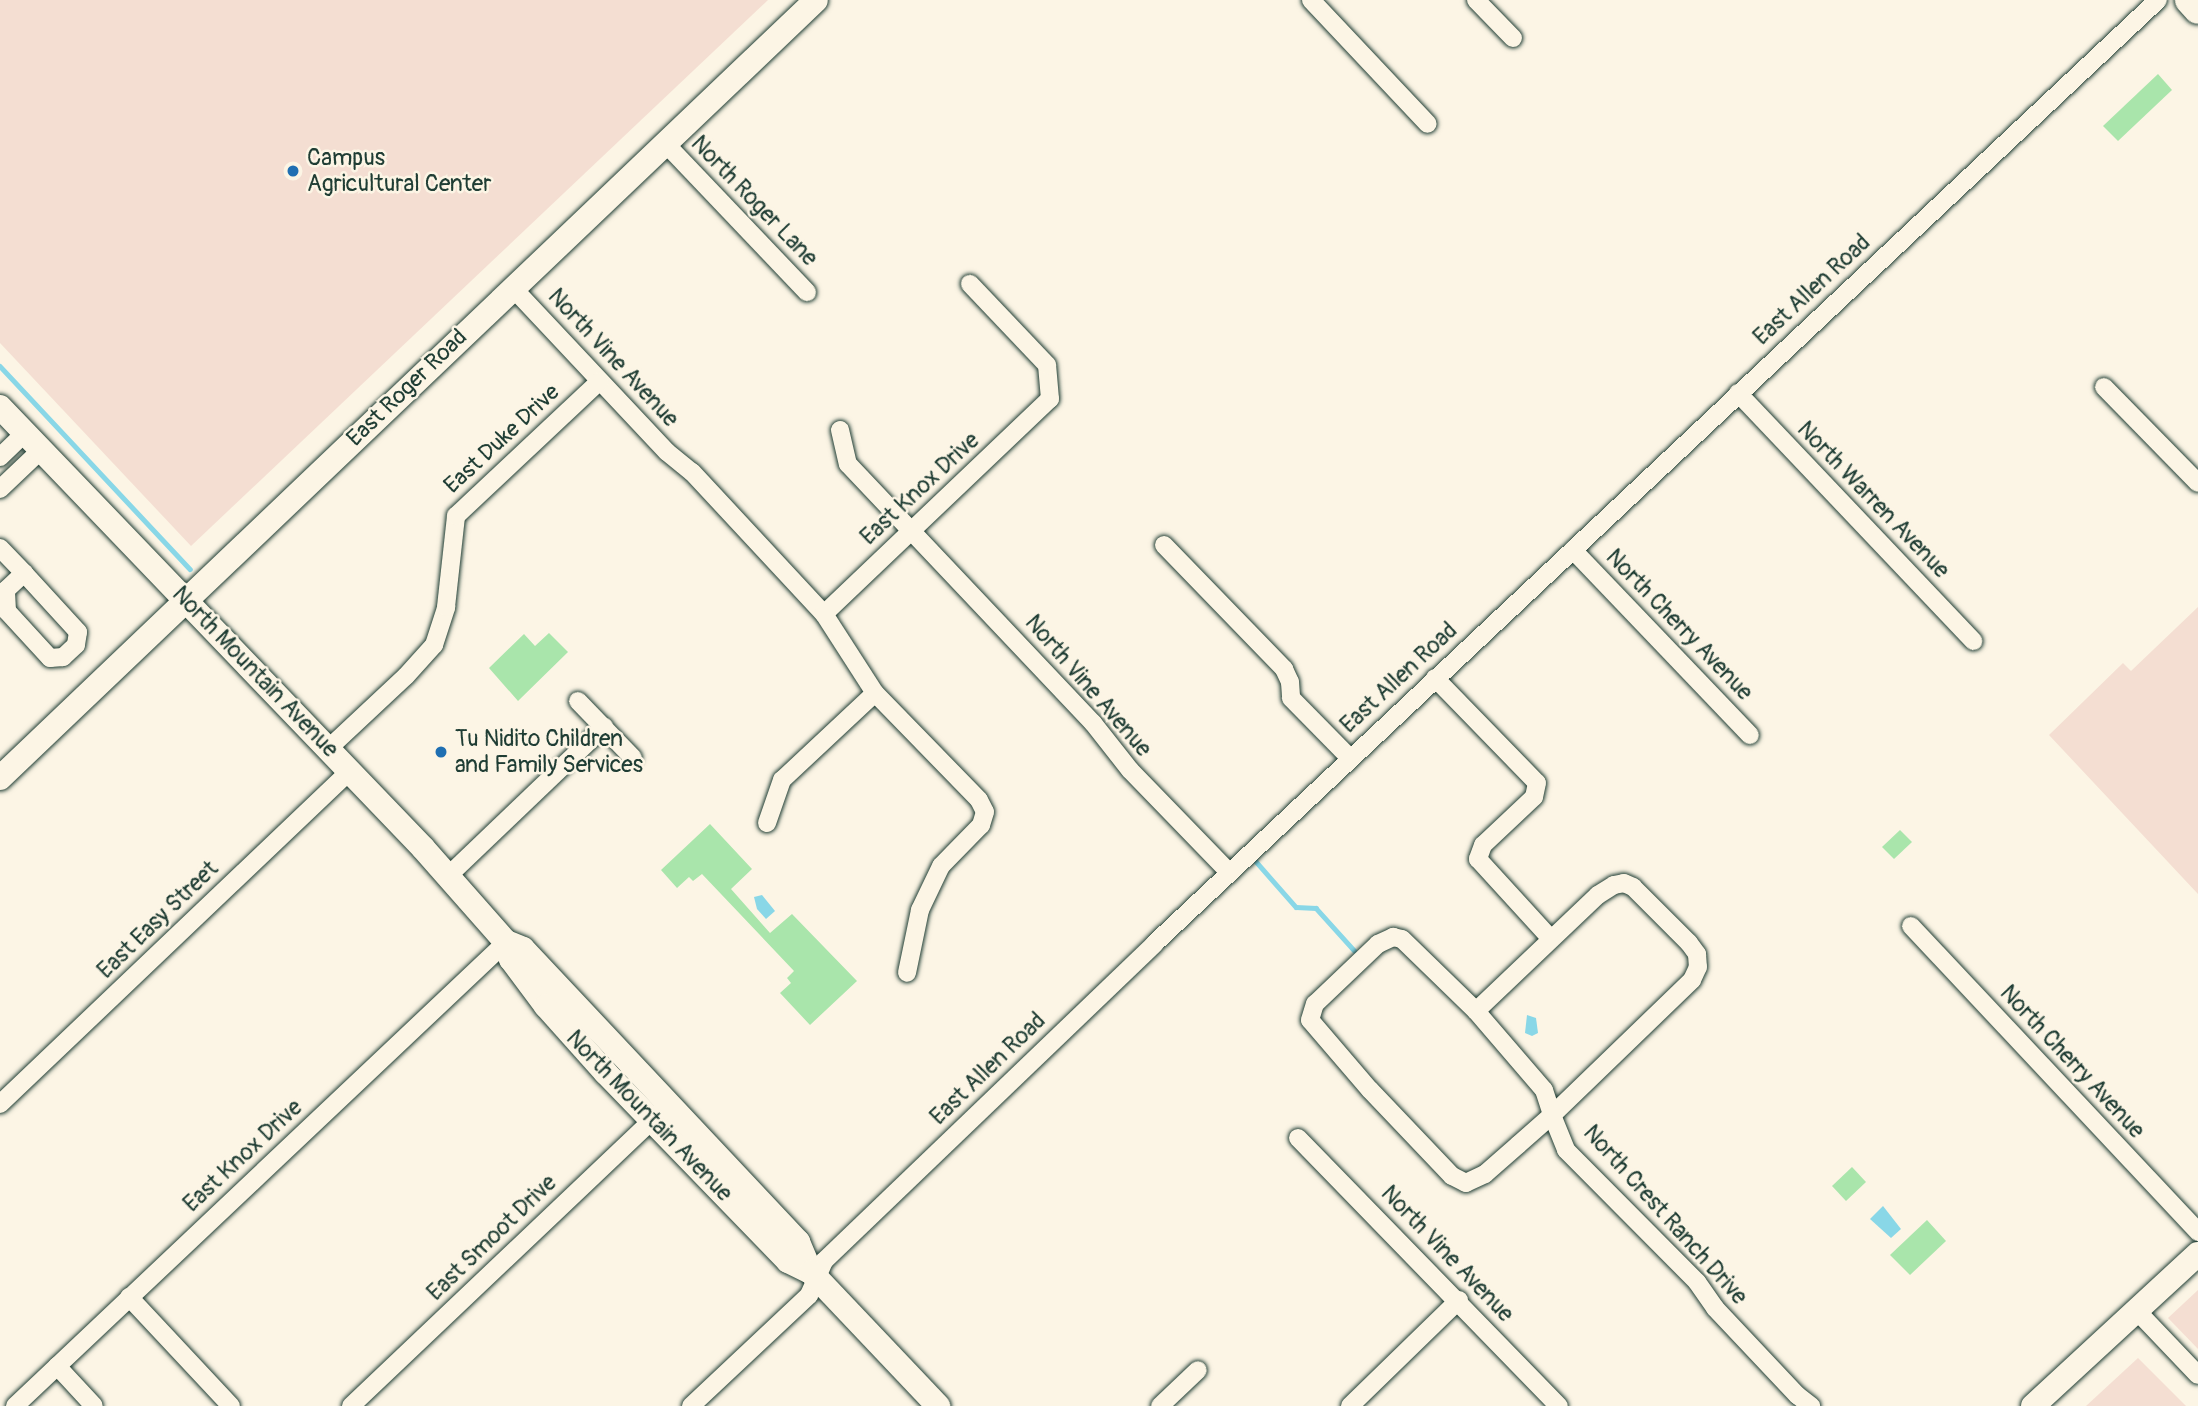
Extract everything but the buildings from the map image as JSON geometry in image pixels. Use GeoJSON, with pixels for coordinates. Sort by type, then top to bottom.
{"type":"FeatureCollection","features":[{"type":"Feature","properties":{"kind":"main road"},"geometry":{"type":"LineString","coordinates":[[2189,0],[2198,10]]}},
{"type":"Feature","properties":{"kind":"street","name":"East Roger Road"},"geometry":{"type":"LineString","coordinates":[[0,778],[512,286],[816,0]]}},
{"type":"Feature","properties":{"kind":"street"},"geometry":{"type":"LineString","coordinates":[[1311,0],[1428,124]]}},
{"type":"Feature","properties":{"kind":"street"},"geometry":{"type":"LineString","coordinates":[[1476,0],[1513,38]]}},
{"type":"Feature","properties":{"kind":"street","name":"East Allen Road"},"geometry":{"type":"LineString","coordinates":[[691,1406],[809,1295],[814,1275],[824,1261],[1229,872],[2158,0]]}},
{"type":"Feature","properties":{"kind":"street","name":"North Roger Lane"},"geometry":{"type":"LineString","coordinates":[[665,143],[807,292]]}},
{"type":"Feature","properties":{"kind":"street","name":"East Knox Drive"},"geometry":{"type":"LineString","coordinates":[[824,614],[1050,400],[1047,365],[970,284]]}},
{"type":"Feature","properties":{"kind":"street","name":"North Vine Avenue"},"geometry":{"type":"LineString","coordinates":[[512,286],[667,452],[692,472],[824,614],[875,693],[979,800],[985,812],[981,825],[941,866],[920,911],[907,974]]}},
{"type":"Feature","properties":{"kind":"street","name":"East Duke Drive"},"geometry":{"type":"LineString","coordinates":[[329,748],[406,676],[433,645],[446,607],[456,516],[600,381]]}},
{"type":"Feature","properties":{"kind":"street"},"geometry":{"type":"LineString","coordinates":[[2104,387],[2198,483]]}},
{"type":"Feature","properties":{"kind":"street","name":"North Warren Avenue"},"geometry":{"type":"LineString","coordinates":[[1738,393],[1973,641]]}},
{"type":"Feature","properties":{"kind":"street","name":"North Mountain Avenue"},"geometry":{"type":"LineString","coordinates":[[0,407],[329,748],[506,942],[523,949],[660,1113],[707,1162],[798,1242],[814,1275],[938,1406]]}},
{"type":"Feature","properties":{"kind":"street","name":"North Vine Avenue"},"geometry":{"type":"LineString","coordinates":[[840,430],[848,464],[1093,723],[1130,770],[1229,872]]}},
{"type":"Feature","properties":{"kind":"street"},"geometry":{"type":"LineString","coordinates":[[0,457],[33,442]]}},
{"type":"Feature","properties":{"kind":"street"},"geometry":{"type":"LineString","coordinates":[[0,489],[33,442]]}},
{"type":"Feature","properties":{"kind":"street"},"geometry":{"type":"LineString","coordinates":[[1164,544],[1284,669],[1290,682],[1291,698],[1350,758]]}},
{"type":"Feature","properties":{"kind":"street"},"geometry":{"type":"LineString","coordinates":[[0,548],[24,573],[78,632],[76,645],[63,657],[50,658],[7,611],[6,590],[24,573]]}},
{"type":"Feature","properties":{"kind":"street","name":"North Cherry Avenue"},"geometry":{"type":"LineString","coordinates":[[1573,550],[1750,735]]}},
{"type":"Feature","properties":{"kind":"street"},"geometry":{"type":"LineString","coordinates":[[1435,678],[1536,783],[1534,797],[1483,845],[1478,859],[1482,867],[1551,939]]}},
{"type":"Feature","properties":{"kind":"street"},"geometry":{"type":"LineString","coordinates":[[766,823],[782,780],[875,693]]}},
{"type":"Feature","properties":{"kind":"street"},"geometry":{"type":"LineString","coordinates":[[578,701],[633,758]]}},
{"type":"Feature","properties":{"kind":"street"},"geometry":{"type":"LineString","coordinates":[[448,876],[604,727]]}},
{"type":"Feature","properties":{"kind":"street","name":"East Easy Street"},"geometry":{"type":"LineString","coordinates":[[2,1097],[350,771]]}},
{"type":"Feature","properties":{"kind":"street"},"geometry":{"type":"LineString","coordinates":[[1476,1011],[1603,891],[1624,883],[1633,887],[1689,943],[1697,954],[1698,967],[1692,980],[1552,1115]]}},
{"type":"Feature","properties":{"kind":"street","name":"North Cherry Avenue"},"geometry":{"type":"LineString","coordinates":[[1911,926],[2198,1232]]}},
{"type":"Feature","properties":{"kind":"street","name":"North Crest Ranch Drive"},"geometry":{"type":"LineString","coordinates":[[1552,1115],[1476,1180],[1458,1180],[1370,1090],[1310,1020],[1315,1004],[1378,944],[1393,937],[1402,939],[1412,947],[1476,1011],[1544,1090],[1566,1150],[1697,1282],[1715,1308],[1797,1395],[1811,1406]]}},
{"type":"Feature","properties":{"kind":"street","name":"East Knox Drive"},"geometry":{"type":"LineString","coordinates":[[15,1406],[506,942]]}},
{"type":"Feature","properties":{"kind":"street","name":"East Smoot Drive"},"geometry":{"type":"LineString","coordinates":[[351,1406],[660,1113]]}},
{"type":"Feature","properties":{"kind":"street","name":"North Vine Avenue"},"geometry":{"type":"LineString","coordinates":[[1298,1138],[1459,1300],[1559,1406]]}},
{"type":"Feature","properties":{"kind":"street"},"geometry":{"type":"LineString","coordinates":[[2033,1406],[2198,1254]]}},
{"type":"Feature","properties":{"kind":"street"},"geometry":{"type":"LineString","coordinates":[[129,1297],[231,1406]]}},
{"type":"Feature","properties":{"kind":"street"},"geometry":{"type":"LineString","coordinates":[[1349,1406],[1459,1300]]}},
{"type":"Feature","properties":{"kind":"street"},"geometry":{"type":"LineString","coordinates":[[2137,1311],[2198,1376]]}},
{"type":"Feature","properties":{"kind":"street"},"geometry":{"type":"LineString","coordinates":[[57,1366],[94,1406]]}},
{"type":"Feature","properties":{"kind":"street"},"geometry":{"type":"LineString","coordinates":[[1160,1406],[1198,1370]]}},
{"type":"Feature","properties":{"kind":"shaded area","name":"Campus Agricultural Center"},"geometry":{"type":"Polygon","coordinates":[[[0,0],[768,0],[191,546],[0,343],[0,0]]]}},
{"type":"Feature","properties":{"kind":"shaded area"},"geometry":{"type":"Polygon","coordinates":[[[2198,607],[2198,894],[2049,735],[2123,663],[2131,671],[2198,607]]]}},
{"type":"Feature","properties":{"kind":"shaded area"},"geometry":{"type":"Polygon","coordinates":[[[2198,1290],[2198,1349],[2168,1318],[2198,1290]]]}},
{"type":"Feature","properties":{"kind":"shaded area"},"geometry":{"type":"Polygon","coordinates":[[[2138,1358],[2186,1406],[2086,1406],[2138,1358]]]}},
{"type":"Feature","properties":{"kind":"green space"},"geometry":{"type":"Polygon","coordinates":[[[2158,74],[2172,90],[2118,141],[2103,126],[2158,74]]]}},
{"type":"Feature","properties":{"kind":"green space"},"geometry":{"type":"Polygon","coordinates":[[[549,633],[568,652],[518,701],[489,668],[524,634],[535,646],[549,633]]]}},
{"type":"Feature","properties":{"kind":"green space"},"geometry":{"type":"Polygon","coordinates":[[[710,824],[752,869],[731,889],[770,933],[792,914],[857,981],[810,1025],[780,993],[791,983],[787,978],[794,971],[702,874],[693,881],[689,877],[677,888],[661,870],[710,824]]]}},
{"type":"Feature","properties":{"kind":"green space"},"geometry":{"type":"Polygon","coordinates":[[[1900,830],[1912,842],[1894,859],[1882,847],[1900,830]]]}},
{"type":"Feature","properties":{"kind":"green space"},"geometry":{"type":"Polygon","coordinates":[[[1852,1167],[1866,1182],[1846,1201],[1832,1186],[1852,1167]]]}},
{"type":"Feature","properties":{"kind":"green space"},"geometry":{"type":"Polygon","coordinates":[[[1927,1220],[1946,1241],[1910,1275],[1890,1255],[1927,1220]]]}},
{"type":"Feature","properties":{"kind":"water"},"geometry":{"type":"Polygon","coordinates":[[[762,895],[775,911],[766,919],[757,909],[754,897],[762,895]]]}},
{"type":"Feature","properties":{"kind":"water"},"geometry":{"type":"Polygon","coordinates":[[[1527,1015],[1536,1018],[1538,1033],[1532,1036],[1525,1033],[1527,1015]]]}},
{"type":"Feature","properties":{"kind":"water"},"geometry":{"type":"Polygon","coordinates":[[[1883,1206],[1901,1229],[1891,1238],[1870,1219],[1883,1206]]]}},
{"type":"Feature","properties":{"kind":"waterway"},"geometry":{"type":"LineString","coordinates":[[0,366],[190,569]]}},
{"type":"Feature","properties":{"kind":"waterway"},"geometry":{"type":"LineString","coordinates":[[1253,858],[1296,907],[1316,908],[1354,950]]}},
{"type":"Feature","properties":{"kind":"place","name":"Campus Agricultural Center"},"geometry":{"type":"Point","coordinates":[293,171]}},
{"type":"Feature","properties":{"kind":"place","name":"Tu Nidito Children and Family Services"},"geometry":{"type":"Point","coordinates":[441,752]}}]}
